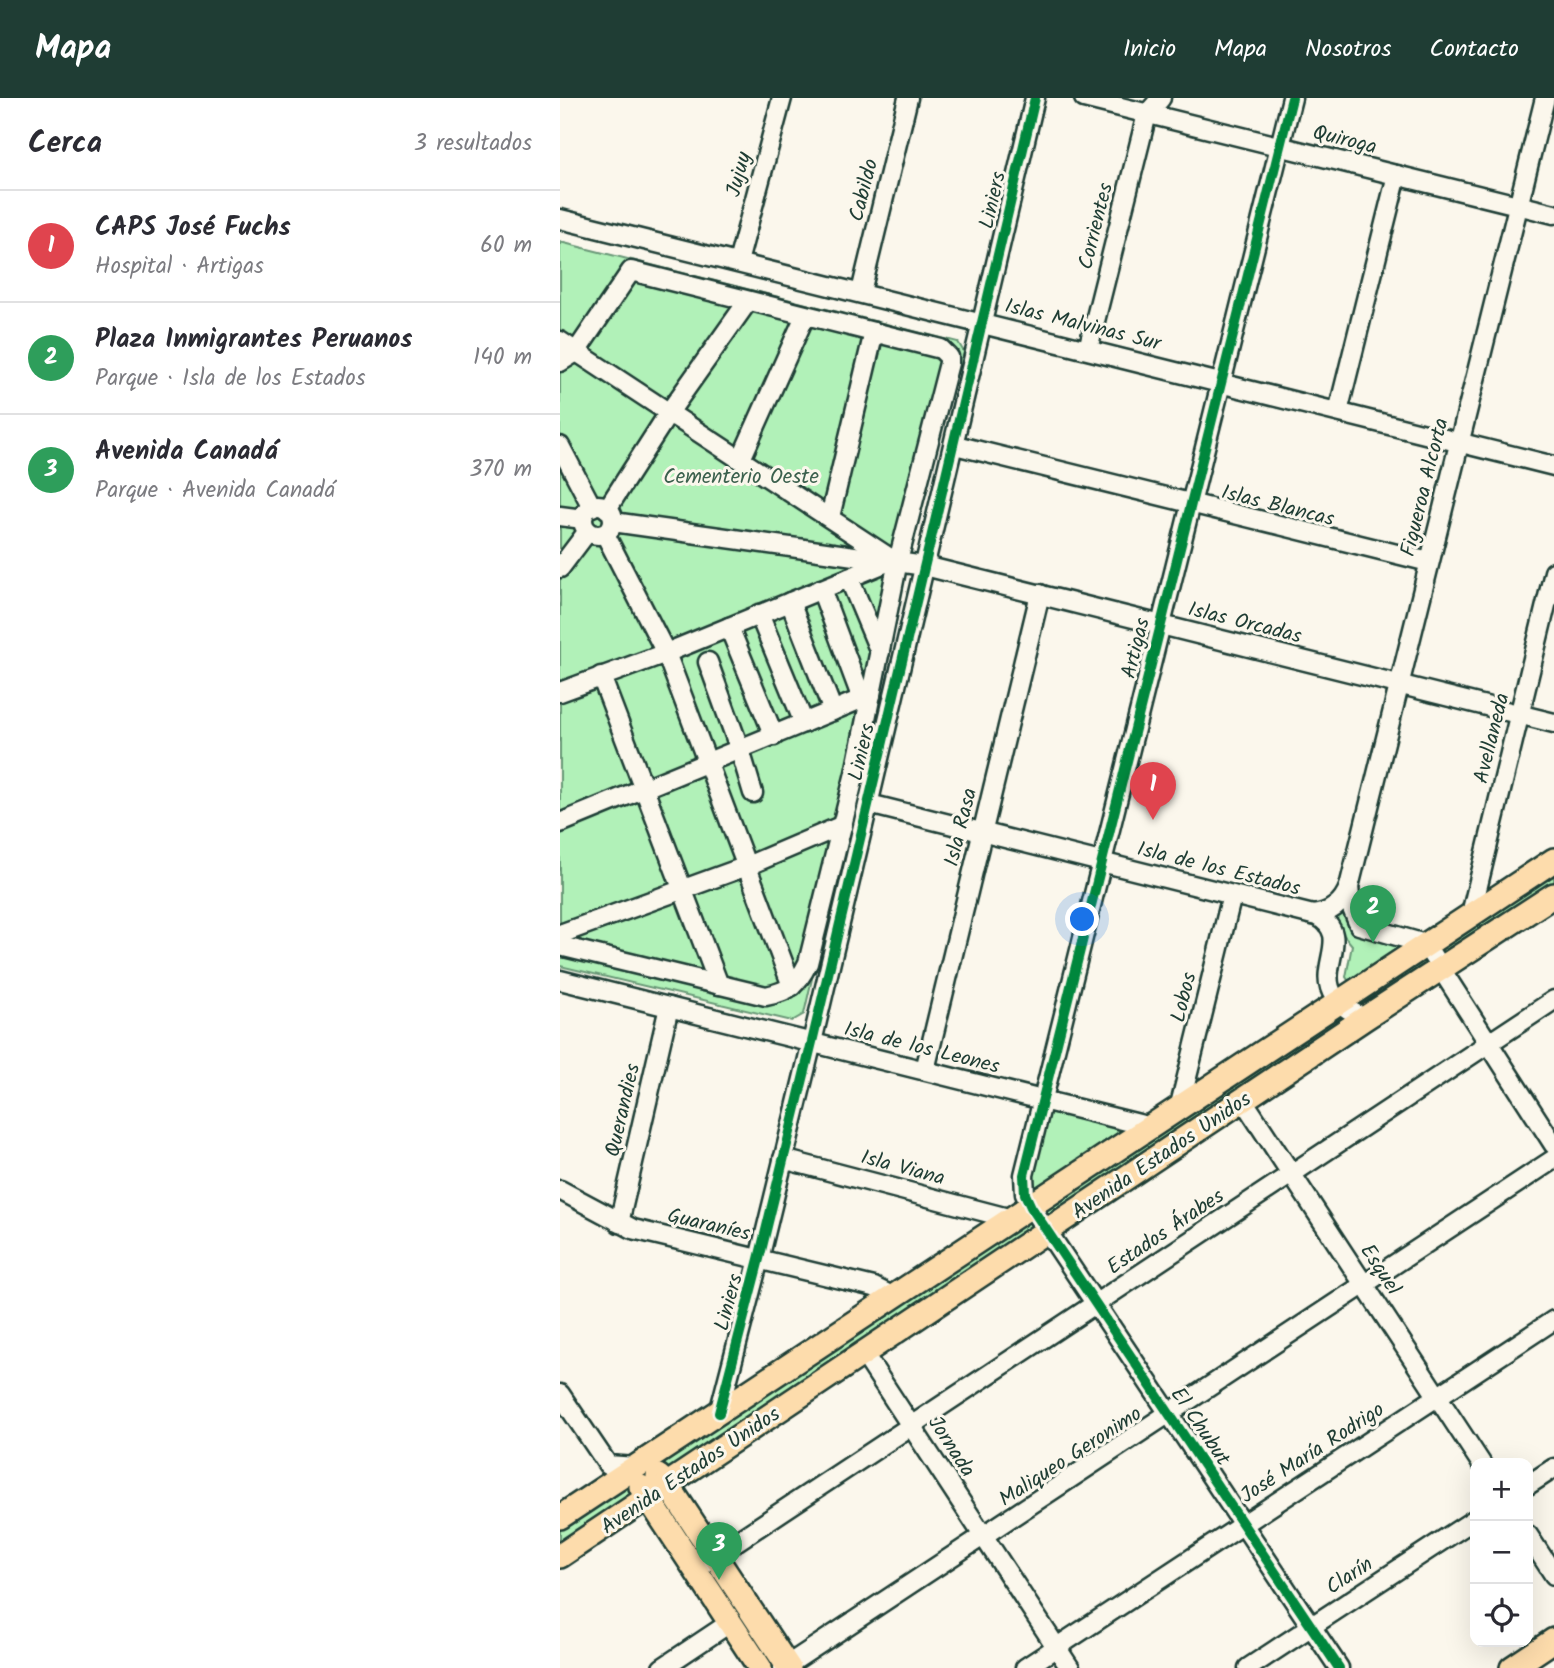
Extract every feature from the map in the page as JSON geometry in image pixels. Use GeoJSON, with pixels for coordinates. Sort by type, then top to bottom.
{"type":"FeatureCollection","features":[{"type":"Feature","properties":{"kind":"main road","name":"Avenida Estados Unidos"},"geometry":{"type":"LineString","coordinates":[[560,1517],[1340,1004],[1425,944],[1554,860]]}},
{"type":"Feature","properties":{"kind":"main road","name":"Avenida Estados Unidos"},"geometry":{"type":"LineString","coordinates":[[560,1556],[1365,1018],[1554,895]]}},
{"type":"Feature","properties":{"kind":"main road"},"geometry":{"type":"LineString","coordinates":[[760,1668],[648,1498],[636,1477],[636,1467],[656,1475],[668,1485],[786,1667]]}},
{"type":"Feature","properties":{"kind":"main road"},"geometry":{"type":"LineString","coordinates":[[1512,1668],[1554,1640]]}},
{"type":"Feature","properties":{"kind":"street","name":"Jujuy"},"geometry":{"type":"LineString","coordinates":[[738,262],[782,98]]}},
{"type":"Feature","properties":{"kind":"street","name":"Cabildo"},"geometry":{"type":"LineString","coordinates":[[862,292],[908,98]]}},
{"type":"Feature","properties":{"kind":"street","name":"Liniers"},"geometry":{"type":"LineString","coordinates":[[719,1413],[812,1042],[1035,98]]}},
{"type":"Feature","properties":{"kind":"street","name":"Quiroga"},"geometry":{"type":"LineString","coordinates":[[1084,98],[1111,102],[1147,114],[1554,214]]}},
{"type":"Feature","properties":{"kind":"street"},"geometry":{"type":"LineString","coordinates":[[1147,114],[1161,98]]}},
{"type":"Feature","properties":{"kind":"street","name":"Artigas"},"geometry":{"type":"LineString","coordinates":[[1022,1213],[1024,1175],[1292,98]]}},
{"type":"Feature","properties":{"kind":"street","name":"Figueroa Alcorta"},"geometry":{"type":"LineString","coordinates":[[1349,887],[1545,98]]}},
{"type":"Feature","properties":{"kind":"street","name":"Corrientes"},"geometry":{"type":"LineString","coordinates":[[1088,349],[1147,114]]}},
{"type":"Feature","properties":{"kind":"street"},"geometry":{"type":"LineString","coordinates":[[1338,412],[1397,175]]}},
{"type":"Feature","properties":{"kind":"street","name":"Islas Malvinas Sur"},"geometry":{"type":"LineString","coordinates":[[560,219],[1554,466]]}},
{"type":"Feature","properties":{"kind":"street"},"geometry":{"type":"LineString","coordinates":[[560,362],[576,352],[631,271],[941,349],[949,357],[932,433],[896,560],[880,652],[867,697],[843,825],[808,963],[799,981],[783,993],[766,996],[560,946]]}},
{"type":"Feature","properties":{"kind":"street"},"geometry":{"type":"LineString","coordinates":[[560,568],[598,520],[670,411],[748,301]]}},
{"type":"Feature","properties":{"kind":"street"},"geometry":{"type":"LineString","coordinates":[[741,459],[805,316]]}},
{"type":"Feature","properties":{"kind":"street"},"geometry":{"type":"LineString","coordinates":[[830,517],[874,332]]}},
{"type":"Feature","properties":{"kind":"street"},"geometry":{"type":"LineString","coordinates":[[560,341],[896,560]]}},
{"type":"Feature","properties":{"kind":"street","name":"Islas Blancas"},"geometry":{"type":"LineString","coordinates":[[955,444],[1429,562]]}},
{"type":"Feature","properties":{"kind":"street"},"geometry":{"type":"LineString","coordinates":[[560,446],[666,653],[792,986]]}},
{"type":"Feature","properties":{"kind":"street","name":"Islas Orcadas"},"geometry":{"type":"LineString","coordinates":[[560,516],[925,566],[1554,723]]}},
{"type":"Feature","properties":{"kind":"street"},"geometry":{"type":"LineString","coordinates":[[560,674],[568,689],[666,653],[896,560]]}},
{"type":"Feature","properties":{"kind":"street","name":"Avellaneda"},"geometry":{"type":"LineString","coordinates":[[1471,914],[1554,572]]}},
{"type":"Feature","properties":{"kind":"street"},"geometry":{"type":"LineString","coordinates":[[849,578],[880,652]]}},
{"type":"Feature","properties":{"kind":"street"},"geometry":{"type":"LineString","coordinates":[[821,589],[867,697]]}},
{"type":"Feature","properties":{"kind":"street","name":"Isla Rasa"},"geometry":{"type":"LineString","coordinates":[[925,1070],[1040,594]]}},
{"type":"Feature","properties":{"kind":"street"},"geometry":{"type":"LineString","coordinates":[[790,602],[833,711]]}},
{"type":"Feature","properties":{"kind":"street"},"geometry":{"type":"LineString","coordinates":[[759,614],[804,723]]}},
{"type":"Feature","properties":{"kind":"street"},"geometry":{"type":"LineString","coordinates":[[729,627],[774,736]]}},
{"type":"Feature","properties":{"kind":"street"},"geometry":{"type":"LineString","coordinates":[[708,662],[753,793]]}},
{"type":"Feature","properties":{"kind":"street"},"geometry":{"type":"LineString","coordinates":[[601,676],[719,985]]}},
{"type":"Feature","properties":{"kind":"street"},"geometry":{"type":"LineString","coordinates":[[560,823],[867,697]]}},
{"type":"Feature","properties":{"kind":"street","name":"Isla de los Estados"},"geometry":{"type":"LineString","coordinates":[[869,804],[1314,915],[1328,924],[1333,933],[1335,942],[1328,983],[1340,1004]]}},
{"type":"Feature","properties":{"kind":"street"},"geometry":{"type":"LineString","coordinates":[[560,934],[747,866],[843,825]]}},
{"type":"Feature","properties":{"kind":"street"},"geometry":{"type":"LineString","coordinates":[[1349,887],[1351,906],[1359,925],[1425,944],[1554,1145]]}},
{"type":"Feature","properties":{"kind":"street","name":"Isla de los Estados"},"geometry":{"type":"LineString","coordinates":[[1314,915],[1336,906],[1349,887]]}},
{"type":"Feature","properties":{"kind":"street","name":"Lobos"},"geometry":{"type":"LineString","coordinates":[[1179,1110],[1232,895]]}},
{"type":"Feature","properties":{"kind":"street","name":"Isla de los Leones"},"geometry":{"type":"LineString","coordinates":[[560,980],[1150,1127]]}},
{"type":"Feature","properties":{"kind":"street","name":"Estados Árabes"},"geometry":{"type":"LineString","coordinates":[[695,1569],[1554,1000]]}},
{"type":"Feature","properties":{"kind":"street"},"geometry":{"type":"LineString","coordinates":[[1340,1004],[1365,1018]]}},
{"type":"Feature","properties":{"kind":"street","name":"Querandies"},"geometry":{"type":"LineString","coordinates":[[619,1223],[669,1007]]}},
{"type":"Feature","properties":{"kind":"street","name":"Esquel"},"geometry":{"type":"LineString","coordinates":[[1243,1100],[1478,1458]]}},
{"type":"Feature","properties":{"kind":"street","name":"Isla Viana"},"geometry":{"type":"LineString","coordinates":[[783,1159],[1022,1213]]}},
{"type":"Feature","properties":{"kind":"street","name":"Maliqueo Geronimo"},"geometry":{"type":"LineString","coordinates":[[786,1667],[1554,1159]]}},
{"type":"Feature","properties":{"kind":"street","name":"Guaraníes"},"geometry":{"type":"LineString","coordinates":[[560,1190],[633,1230],[874,1287],[894,1297]]}},
{"type":"Feature","properties":{"kind":"street","name":"El Chubut"},"geometry":{"type":"LineString","coordinates":[[1022,1213],[1048,1231],[1339,1668]]}},
{"type":"Feature","properties":{"kind":"street","name":"José María Rodrigo"},"geometry":{"type":"LineString","coordinates":[[1025,1668],[1554,1320]]}},
{"type":"Feature","properties":{"kind":"street","name":"Jornada"},"geometry":{"type":"LineString","coordinates":[[864,1354],[1070,1668]]}},
{"type":"Feature","properties":{"kind":"street"},"geometry":{"type":"LineString","coordinates":[[560,1394],[608,1465],[636,1467]]}},
{"type":"Feature","properties":{"kind":"street"},"geometry":{"type":"LineString","coordinates":[[1533,1482],[1554,1468]]}},
{"type":"Feature","properties":{"kind":"street","name":"Clarín"},"geometry":{"type":"LineString","coordinates":[[1248,1668],[1472,1521]]}},
{"type":"Feature","properties":{"kind":"street"},"geometry":{"type":"LineString","coordinates":[[1533,1543],[1554,1575]]}},
{"type":"Feature","properties":{"kind":"street"},"geometry":{"type":"LineString","coordinates":[[662,1668],[731,1622]]}},
{"type":"Feature","properties":{"kind":"green space","name":"Cementerio Oeste"},"geometry":{"type":"Polygon","coordinates":[[[560,242],[958,342],[964,352],[960,371],[954,370],[908,554],[804,1014],[792,1021],[560,966],[560,242]]]}},
{"type":"Feature","properties":{"kind":"green space"},"geometry":{"type":"Polygon","coordinates":[[[1554,860],[1554,895],[668,1485],[789,1668],[760,1668],[648,1498],[560,1556],[560,1517],[1031,1207],[1024,1175],[1044,1102],[1149,1128],[1554,860]]]}},
{"type":"Feature","properties":{"kind":"green space"},"geometry":{"type":"Polygon","coordinates":[[[1347,904],[1353,931],[1399,944],[1402,952],[1350,983],[1346,977],[1352,945],[1332,921],[1334,915],[1347,904]]]}},
{"type":"Feature","properties":{"kind":"cycle path"},"geometry":{"type":"LineString","coordinates":[[719,1413],[812,1042],[1035,98]]}},
{"type":"Feature","properties":{"kind":"cycle path"},"geometry":{"type":"LineString","coordinates":[[1292,98],[1024,1175],[1025,1194],[1031,1207],[1339,1668]]}},
{"type":"Feature","properties":{"kind":"place","name":"CAPS José Fuchs"},"geometry":{"type":"Point","coordinates":[1153,820]}},
{"type":"Feature","properties":{"kind":"place","name":"Plaza Inmigrantes Peruanos"},"geometry":{"type":"Point","coordinates":[1373,943]}},
{"type":"Feature","properties":{"kind":"place","name":"Avenida Canadá"},"geometry":{"type":"Point","coordinates":[719,1580]}}]}
